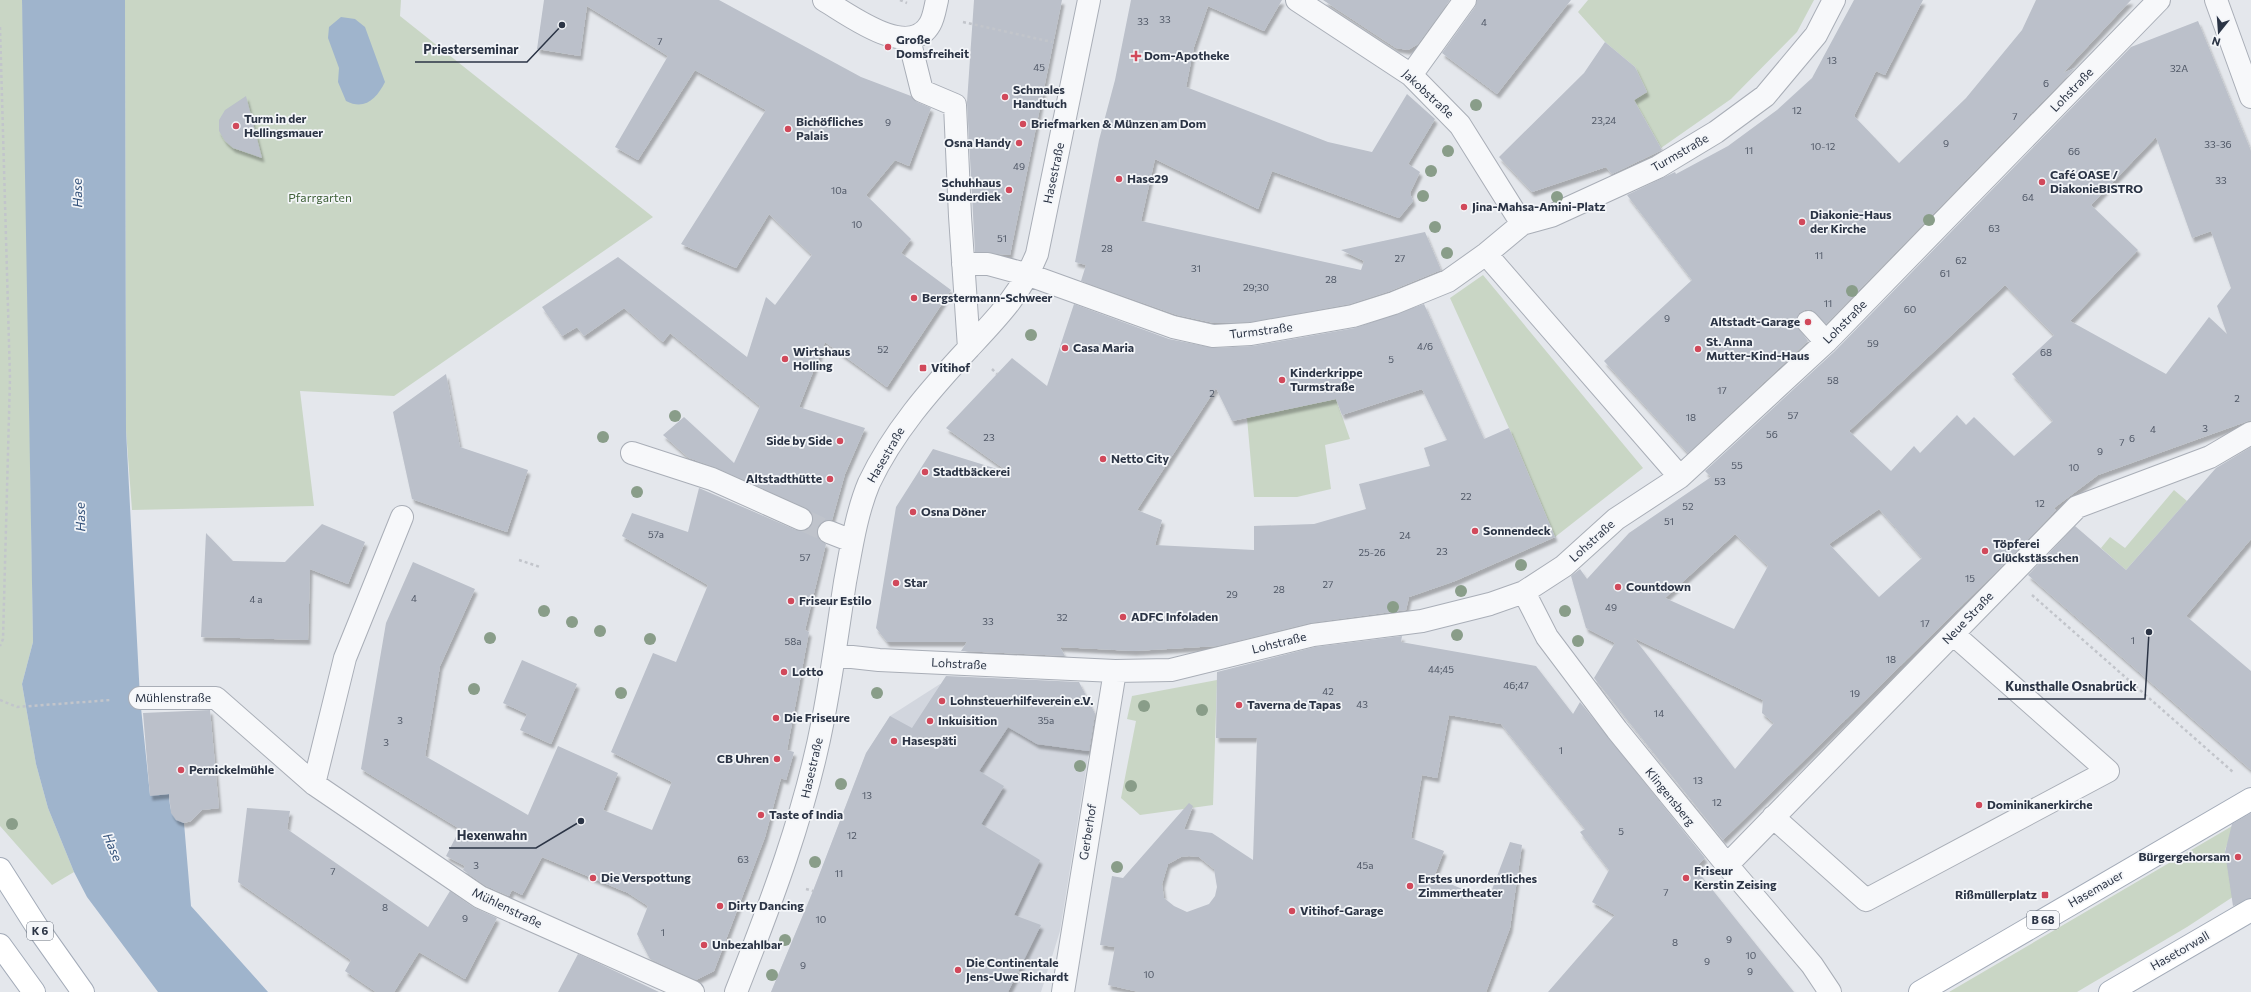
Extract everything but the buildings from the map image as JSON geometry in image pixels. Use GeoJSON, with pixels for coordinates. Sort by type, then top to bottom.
{"type":"FeatureCollection","features":[{"type":"Feature","properties":{"kind":"main road","name":"Hasemauer"},"geometry":{"type":"LineString","coordinates":[[1920,992],[2251,799]]}},
{"type":"Feature","properties":{"kind":"main road","name":"K 6"},"geometry":{"type":"LineString","coordinates":[[0,869],[37,927],[83,992]]}},
{"type":"Feature","properties":{"kind":"main road","name":"Hasetorwall"},"geometry":{"type":"LineString","coordinates":[[2110,992],[2251,910]]}},
{"type":"Feature","properties":{"kind":"main road"},"geometry":{"type":"LineString","coordinates":[[0,945],[34,992]]}},
{"type":"Feature","properties":{"kind":"street"},"geometry":{"type":"LineString","coordinates":[[824,0],[882,33],[895,38],[910,39],[920,34],[929,25],[935,8]]}},
{"type":"Feature","properties":{"kind":"street","name":"Hasestraße"},"geometry":{"type":"LineString","coordinates":[[736,992],[780,879],[805,801],[823,720],[852,541],[868,485],[886,452],[914,410],[1012,302],[1029,275],[1037,254],[1089,0]]}},
{"type":"Feature","properties":{"kind":"street","name":"Jakobstraße"},"geometry":{"type":"LineString","coordinates":[[1297,0],[1411,75],[1460,124],[1522,224]]}},
{"type":"Feature","properties":{"kind":"street"},"geometry":{"type":"LineString","coordinates":[[1411,75],[1465,0]]}},
{"type":"Feature","properties":{"kind":"street","name":"Turmstraße"},"geometry":{"type":"LineString","coordinates":[[1029,275],[1173,327],[1213,336],[1251,334],[1353,316],[1394,303],[1448,281],[1486,254],[1522,224],[1551,216],[1658,167],[1716,132],[1764,96],[1816,35],[1834,0]]}},
{"type":"Feature","properties":{"kind":"street","name":"Lohstraße"},"geometry":{"type":"LineString","coordinates":[[834,656],[879,660],[1115,671],[1171,670],[1313,635],[1422,621],[1490,604],[1524,592],[1564,566],[1616,519],[1680,477],[1826,342],[2159,0]]}},
{"type":"Feature","properties":{"kind":"street"},"geometry":{"type":"LineString","coordinates":[[2216,0],[2251,97]]}},
{"type":"Feature","properties":{"kind":"street"},"geometry":{"type":"LineString","coordinates":[[910,39],[922,91],[954,105],[969,348]]}},
{"type":"Feature","properties":{"kind":"street"},"geometry":{"type":"LineString","coordinates":[[1486,254],[1680,477]]}},
{"type":"Feature","properties":{"kind":"street"},"geometry":{"type":"LineString","coordinates":[[963,264],[988,264],[1029,275]]}},
{"type":"Feature","properties":{"kind":"street"},"geometry":{"type":"LineString","coordinates":[[1808,322],[1826,342]]}},
{"type":"Feature","properties":{"kind":"street","name":"Neue Straße"},"geometry":{"type":"LineString","coordinates":[[1726,865],[2077,506],[2210,457],[2251,433]]}},
{"type":"Feature","properties":{"kind":"street"},"geometry":{"type":"LineString","coordinates":[[632,453],[712,479],[801,520]]}},
{"type":"Feature","properties":{"kind":"street"},"geometry":{"type":"LineString","coordinates":[[314,784],[345,658],[402,517]]}},
{"type":"Feature","properties":{"kind":"street"},"geometry":{"type":"LineString","coordinates":[[829,532],[852,541]]}},
{"type":"Feature","properties":{"kind":"street","name":"Klingensberg"},"geometry":{"type":"LineString","coordinates":[[1524,592],[1547,637],[1647,768],[1726,865],[1812,965],[1830,992]]}},
{"type":"Feature","properties":{"kind":"street"},"geometry":{"type":"LineString","coordinates":[[1773,817],[1866,900],[2108,771],[1953,634]]}},
{"type":"Feature","properties":{"kind":"street","name":"Gerberhof"},"geometry":{"type":"LineString","coordinates":[[1063,992],[1115,671]]}},
{"type":"Feature","properties":{"kind":"street","name":"Mühlenstraße"},"geometry":{"type":"LineString","coordinates":[[140,698],[216,698],[314,784],[480,897],[693,992]]}},
{"type":"Feature","properties":{"kind":"path"},"geometry":{"type":"LineString","coordinates":[[935,8],[1080,48]]}},
{"type":"Feature","properties":{"kind":"path"},"geometry":{"type":"LineString","coordinates":[[0,27],[10,378],[3,639],[0,646]]}},
{"type":"Feature","properties":{"kind":"path"},"geometry":{"type":"LineString","coordinates":[[992,369],[997,374]]}},
{"type":"Feature","properties":{"kind":"path"},"geometry":{"type":"LineString","coordinates":[[519,560],[540,567]]}},
{"type":"Feature","properties":{"kind":"path"},"geometry":{"type":"LineString","coordinates":[[2009,576],[2233,772]]}},
{"type":"Feature","properties":{"kind":"path","name":"Mühlenstraße"},"geometry":{"type":"LineString","coordinates":[[0,700],[17,707],[27,707],[140,698]]}},
{"type":"Feature","properties":{"kind":"shaded area"},"geometry":{"type":"Polygon","coordinates":[[[940,684],[958,694],[1083,690],[1095,714],[1060,931],[1041,992],[771,992],[813,891],[866,754],[890,716],[940,684]]]}},
{"type":"Feature","properties":{"kind":"green space"},"geometry":{"type":"Polygon","coordinates":[[[0,0],[22,0],[24,42],[33,642],[22,684],[36,764],[48,808],[74,872],[52,885],[0,826],[0,0]]]}},
{"type":"Feature","properties":{"kind":"green space","name":"Pfarrgarten"},"geometry":{"type":"Polygon","coordinates":[[[125,0],[401,0],[400,16],[653,217],[394,396],[300,391],[314,506],[132,510],[126,430],[125,0]]]}},
{"type":"Feature","properties":{"kind":"green space"},"geometry":{"type":"Polygon","coordinates":[[[1588,0],[1814,0],[1797,32],[1731,99],[1661,148],[1634,100],[1647,92],[1635,67],[1605,42],[1578,12],[1588,0]]]}},
{"type":"Feature","properties":{"kind":"green space"},"geometry":{"type":"Polygon","coordinates":[[[1483,275],[1643,468],[1555,537],[1509,428],[1450,298],[1483,275]]]}},
{"type":"Feature","properties":{"kind":"green space"},"geometry":{"type":"Polygon","coordinates":[[[1336,399],[1350,439],[1325,445],[1331,489],[1297,497],[1254,497],[1247,418],[1336,399]]]}},
{"type":"Feature","properties":{"kind":"green space"},"geometry":{"type":"Polygon","coordinates":[[[2174,490],[2187,501],[2126,570],[2101,548],[2110,537],[2125,548],[2174,490]]]}},
{"type":"Feature","properties":{"kind":"green space"},"geometry":{"type":"Polygon","coordinates":[[[1217,680],[1213,805],[1140,815],[1121,798],[1136,721],[1127,719],[1132,696],[1217,680]]]}},
{"type":"Feature","properties":{"kind":"green space"},"geometry":{"type":"Polygon","coordinates":[[[2251,815],[2233,835],[2225,851],[2226,859],[2230,866],[2238,875],[2251,885],[2187,927],[2077,992],[1949,992],[2251,815]]]}},
{"type":"Feature","properties":{"kind":"water","name":"Hase"},"geometry":{"type":"Polygon","coordinates":[[[22,0],[125,0],[126,430],[140,698],[150,795],[169,794],[170,808],[173,815],[179,821],[184,823],[191,906],[268,992],[158,992],[87,897],[74,872],[48,808],[36,764],[22,684],[33,642],[22,0]]]}},
{"type":"Feature","properties":{"kind":"water"},"geometry":{"type":"Polygon","coordinates":[[[341,17],[355,19],[365,27],[385,82],[374,98],[365,104],[353,104],[346,101],[338,82],[339,68],[328,38],[329,27],[341,17]]]}},
{"type":"Feature","properties":{"kind":"tunnel"},"geometry":{"type":"LineString","coordinates":[[801,519],[829,532]]}},
{"type":"Feature","properties":{"kind":"place","name":"Priesterseminar"},"geometry":{"type":"Point","coordinates":[562,25]}},
{"type":"Feature","properties":{"kind":"place","name":"Große Domsfreiheit"},"geometry":{"type":"Point","coordinates":[888,47]}},
{"type":"Feature","properties":{"kind":"place","name":"Dom-Apotheke"},"geometry":{"type":"Point","coordinates":[1136,56]}},
{"type":"Feature","properties":{"kind":"place","name":"Schmales Handtuch"},"geometry":{"type":"Point","coordinates":[1005,97]}},
{"type":"Feature","properties":{"kind":"place","name":"Briefmarken & Münzen am Dom"},"geometry":{"type":"Point","coordinates":[1023,124]}},
{"type":"Feature","properties":{"kind":"place","name":"Turm in der Hellingsmauer"},"geometry":{"type":"Point","coordinates":[236,126]}},
{"type":"Feature","properties":{"kind":"place","name":"Bichöfliches Palais"},"geometry":{"type":"Point","coordinates":[788,129]}},
{"type":"Feature","properties":{"kind":"place","name":"Osna Handy"},"geometry":{"type":"Point","coordinates":[1019,143]}},
{"type":"Feature","properties":{"kind":"place","name":"Hase29"},"geometry":{"type":"Point","coordinates":[1119,179]}},
{"type":"Feature","properties":{"kind":"place","name":"Café OASE / DiakonieBISTRO"},"geometry":{"type":"Point","coordinates":[2042,182]}},
{"type":"Feature","properties":{"kind":"place","name":"Schuhhaus Sunderdiek"},"geometry":{"type":"Point","coordinates":[1009,190]}},
{"type":"Feature","properties":{"kind":"place","name":"Jina-Mahsa-Amini-Platz"},"geometry":{"type":"Point","coordinates":[1464,207]}},
{"type":"Feature","properties":{"kind":"place","name":"Diakonie-Haus der Kirche"},"geometry":{"type":"Point","coordinates":[1802,222]}},
{"type":"Feature","properties":{"kind":"place","name":"Bergstermann-Schweer"},"geometry":{"type":"Point","coordinates":[914,298]}},
{"type":"Feature","properties":{"kind":"place","name":"Altstadt-Garage"},"geometry":{"type":"Point","coordinates":[1808,322]}},
{"type":"Feature","properties":{"kind":"place","name":"Casa Maria"},"geometry":{"type":"Point","coordinates":[1065,348]}},
{"type":"Feature","properties":{"kind":"place","name":"St. Anna Mutter-Kind-Haus"},"geometry":{"type":"Point","coordinates":[1698,349]}},
{"type":"Feature","properties":{"kind":"place","name":"Wirtshaus Holling"},"geometry":{"type":"Point","coordinates":[785,359]}},
{"type":"Feature","properties":{"kind":"place","name":"Vitihof"},"geometry":{"type":"Point","coordinates":[923,368]}},
{"type":"Feature","properties":{"kind":"place","name":"Kinderkrippe Turmstraße"},"geometry":{"type":"Point","coordinates":[1282,380]}},
{"type":"Feature","properties":{"kind":"place","name":"Side by Side"},"geometry":{"type":"Point","coordinates":[840,441]}},
{"type":"Feature","properties":{"kind":"place","name":"Netto City"},"geometry":{"type":"Point","coordinates":[1103,459]}},
{"type":"Feature","properties":{"kind":"place","name":"Stadtbäckerei"},"geometry":{"type":"Point","coordinates":[925,472]}},
{"type":"Feature","properties":{"kind":"place","name":"Altstadthütte"},"geometry":{"type":"Point","coordinates":[830,479]}},
{"type":"Feature","properties":{"kind":"place","name":"Osna Döner"},"geometry":{"type":"Point","coordinates":[913,512]}},
{"type":"Feature","properties":{"kind":"place","name":"Sonnendeck"},"geometry":{"type":"Point","coordinates":[1475,531]}},
{"type":"Feature","properties":{"kind":"place","name":"Töpferei Glückstässchen"},"geometry":{"type":"Point","coordinates":[1985,551]}},
{"type":"Feature","properties":{"kind":"place","name":"Star"},"geometry":{"type":"Point","coordinates":[896,583]}},
{"type":"Feature","properties":{"kind":"place","name":"Countdown"},"geometry":{"type":"Point","coordinates":[1618,587]}},
{"type":"Feature","properties":{"kind":"place","name":"Friseur Estilo"},"geometry":{"type":"Point","coordinates":[791,601]}},
{"type":"Feature","properties":{"kind":"place","name":"ADFC Infoladen"},"geometry":{"type":"Point","coordinates":[1123,617]}},
{"type":"Feature","properties":{"kind":"place","name":"Kunsthalle Osnabrück"},"geometry":{"type":"Point","coordinates":[2149,632]}},
{"type":"Feature","properties":{"kind":"place","name":"Lotto"},"geometry":{"type":"Point","coordinates":[784,672]}},
{"type":"Feature","properties":{"kind":"place","name":"Lohnsteuerhilfeverein e.V."},"geometry":{"type":"Point","coordinates":[942,701]}},
{"type":"Feature","properties":{"kind":"place","name":"Taverna de Tapas"},"geometry":{"type":"Point","coordinates":[1239,705]}},
{"type":"Feature","properties":{"kind":"place","name":"Die Friseure"},"geometry":{"type":"Point","coordinates":[776,718]}},
{"type":"Feature","properties":{"kind":"place","name":"Inkuisition"},"geometry":{"type":"Point","coordinates":[930,721]}},
{"type":"Feature","properties":{"kind":"place","name":"Hasespäti"},"geometry":{"type":"Point","coordinates":[894,741]}},
{"type":"Feature","properties":{"kind":"place","name":"CB Uhren"},"geometry":{"type":"Point","coordinates":[777,759]}},
{"type":"Feature","properties":{"kind":"place","name":"Pernickelmühle"},"geometry":{"type":"Point","coordinates":[181,770]}},
{"type":"Feature","properties":{"kind":"place","name":"Dominikanerkirche"},"geometry":{"type":"Point","coordinates":[1979,805]}},
{"type":"Feature","properties":{"kind":"place","name":"Taste of India"},"geometry":{"type":"Point","coordinates":[761,815]}},
{"type":"Feature","properties":{"kind":"place","name":"Hexenwahn"},"geometry":{"type":"Point","coordinates":[581,821]}},
{"type":"Feature","properties":{"kind":"place","name":"Bürgergehorsam"},"geometry":{"type":"Point","coordinates":[2238,857]}},
{"type":"Feature","properties":{"kind":"place","name":"Die Verspottung"},"geometry":{"type":"Point","coordinates":[593,878]}},
{"type":"Feature","properties":{"kind":"place","name":"Friseur Kerstin Zeising"},"geometry":{"type":"Point","coordinates":[1686,878]}},
{"type":"Feature","properties":{"kind":"place","name":"Erstes unordentliches Zimmertheater"},"geometry":{"type":"Point","coordinates":[1410,886]}},
{"type":"Feature","properties":{"kind":"place","name":"Rißmüllerplatz"},"geometry":{"type":"Point","coordinates":[2045,895]}},
{"type":"Feature","properties":{"kind":"place","name":"Dirty Dancing"},"geometry":{"type":"Point","coordinates":[720,906]}},
{"type":"Feature","properties":{"kind":"place","name":"Vitihof-Garage"},"geometry":{"type":"Point","coordinates":[1292,911]}},
{"type":"Feature","properties":{"kind":"place","name":"Unbezahlbar"},"geometry":{"type":"Point","coordinates":[704,945]}},
{"type":"Feature","properties":{"kind":"place","name":"Die Continentale Jens-Uwe Richardt"},"geometry":{"type":"Point","coordinates":[958,970]}}]}
